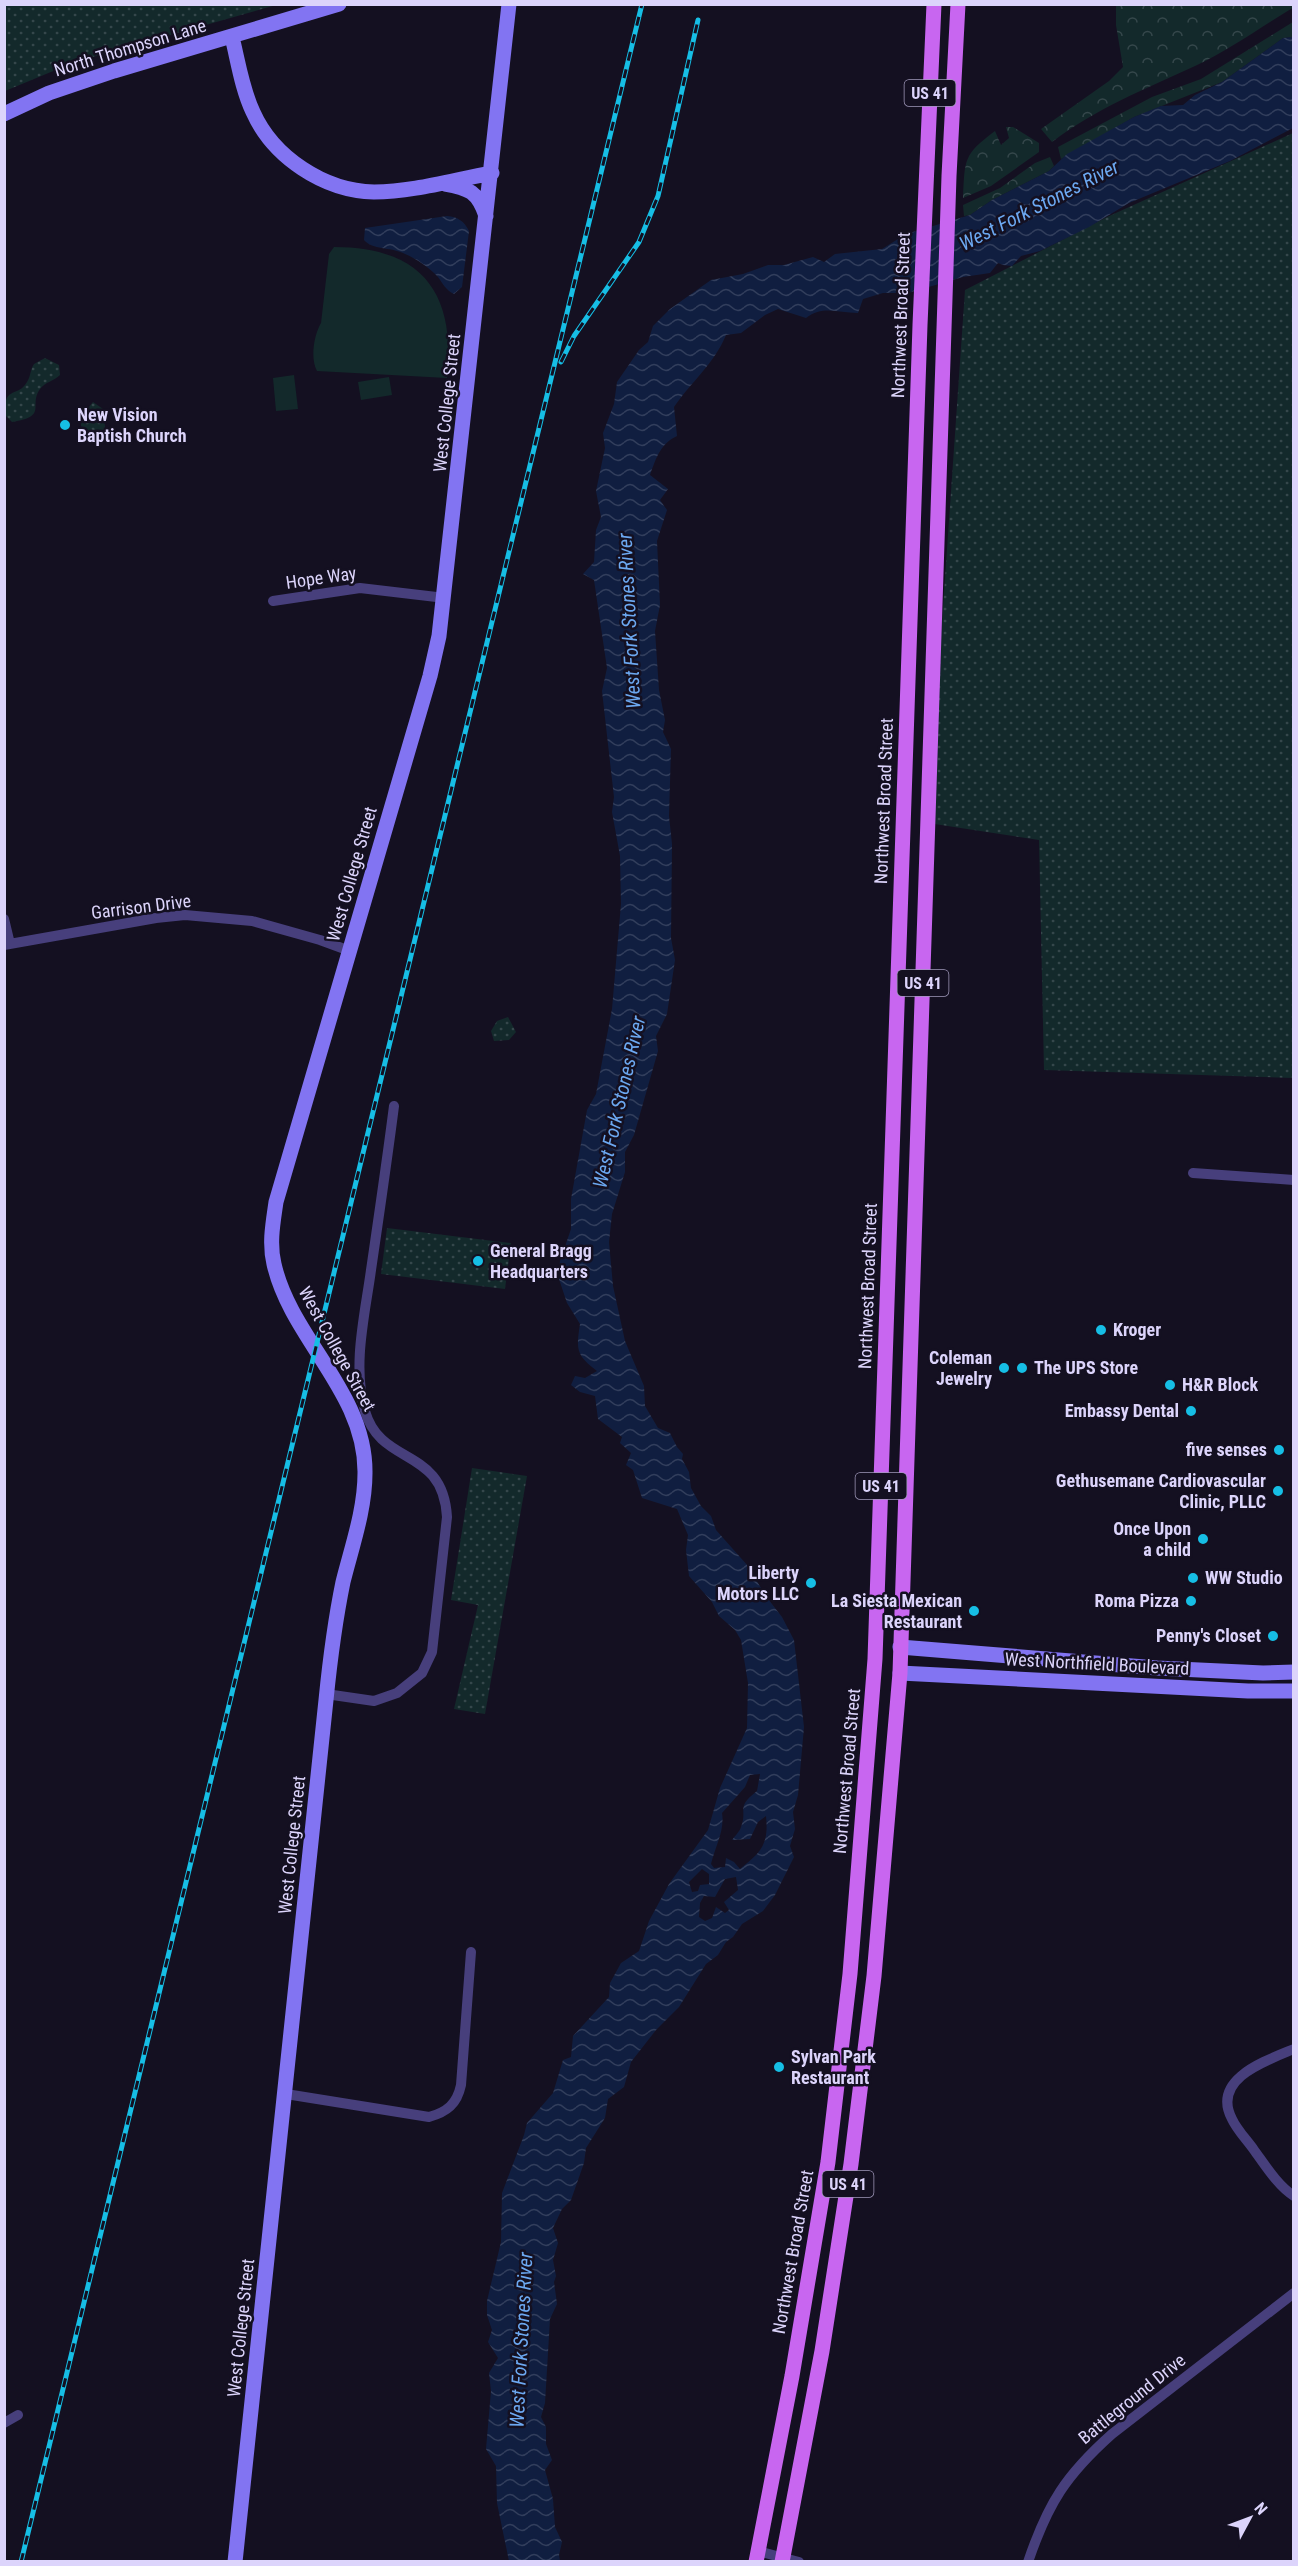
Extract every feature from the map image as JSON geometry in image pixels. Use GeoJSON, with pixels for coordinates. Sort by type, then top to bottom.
{"type":"FeatureCollection","features":[{"type":"Feature","properties":{"kind":"main road","name":"Northwest Broad Street"},"geometry":{"type":"LineString","coordinates":[[757,2556],[792,2376],[828,2162],[850,1974],[875,1659],[925,181],[934,4]]}},
{"type":"Feature","properties":{"kind":"main road","name":"US 41"},"geometry":{"type":"LineString","coordinates":[[782,2559],[817,2379],[851,2164],[874,1976],[900,1673],[949,176],[958,4]]}},
{"type":"Feature","properties":{"kind":"main road"},"geometry":{"type":"LineString","coordinates":[[908,685],[933,687]]}},
{"type":"Feature","properties":{"kind":"main road"},"geometry":{"type":"LineString","coordinates":[[903,823],[928,823]]}},
{"type":"Feature","properties":{"kind":"main road"},"geometry":{"type":"LineString","coordinates":[[892,1163],[916,1164]]}},
{"type":"Feature","properties":{"kind":"main road"},"geometry":{"type":"LineString","coordinates":[[887,1290],[912,1292]]}},
{"type":"Feature","properties":{"kind":"main road"},"geometry":{"type":"LineString","coordinates":[[884,1385],[909,1386]]}},
{"type":"Feature","properties":{"kind":"main road"},"geometry":{"type":"LineString","coordinates":[[875,1659],[900,1647]]}},
{"type":"Feature","properties":{"kind":"main road"},"geometry":{"type":"LineString","coordinates":[[875,1659],[900,1673]]}},
{"type":"Feature","properties":{"kind":"main road"},"geometry":{"type":"LineString","coordinates":[[850,1974],[874,1976]]}},
{"type":"Feature","properties":{"kind":"main road"},"geometry":{"type":"LineString","coordinates":[[828,2162],[851,2164]]}},
{"type":"Feature","properties":{"kind":"main road"},"geometry":{"type":"LineString","coordinates":[[792,2376],[817,2379]]}},
{"type":"Feature","properties":{"kind":"main road"},"geometry":{"type":"LineString","coordinates":[[779,2446],[803,2451]]}},
{"type":"Feature","properties":{"kind":"street","name":"North Thompson Lane"},"geometry":{"type":"LineString","coordinates":[[4,114],[49,93],[114,71],[339,4]]}},
{"type":"Feature","properties":{"kind":"street","name":"West College Street"},"geometry":{"type":"LineString","coordinates":[[235,2562],[286,2094],[326,1694],[335,1624],[364,1499],[366,1469],[362,1441],[353,1413],[291,1310],[280,1285],[273,1262],[271,1236],[276,1202],[430,676],[445,598],[509,4]]}},
{"type":"Feature","properties":{"kind":"street"},"geometry":{"type":"LineString","coordinates":[[232,37],[253,112],[271,142],[298,167],[333,184],[372,192],[492,173]]}},
{"type":"Feature","properties":{"kind":"street"},"geometry":{"type":"LineString","coordinates":[[436,183],[461,187],[475,194],[487,218]]}},
{"type":"Feature","properties":{"kind":"street","name":"Hope Way"},"geometry":{"type":"LineString","coordinates":[[273,601],[360,588],[445,598]]}},
{"type":"Feature","properties":{"kind":"street","name":"Garrison Drive"},"geometry":{"type":"LineString","coordinates":[[7,945],[156,918],[185,915],[252,921],[350,951]]}},
{"type":"Feature","properties":{"kind":"street"},"geometry":{"type":"LineString","coordinates":[[4,919],[7,945]]}},
{"type":"Feature","properties":{"kind":"street"},"geometry":{"type":"LineString","coordinates":[[326,1694],[374,1701],[397,1693],[422,1673],[432,1653],[447,1517],[446,1498],[437,1479],[424,1466],[387,1444],[373,1429],[365,1410],[359,1359],[394,1106]]}},
{"type":"Feature","properties":{"kind":"street"},"geometry":{"type":"LineString","coordinates":[[1193,1173],[1293,1180]]}},
{"type":"Feature","properties":{"kind":"street","name":"West Northfield Boulevard"},"geometry":{"type":"LineString","coordinates":[[900,1647],[1157,1668],[1263,1673],[1293,1672]]}},
{"type":"Feature","properties":{"kind":"street","name":"West Northfield Boulevard"},"geometry":{"type":"LineString","coordinates":[[900,1673],[1248,1691],[1293,1691]]}},
{"type":"Feature","properties":{"kind":"street"},"geometry":{"type":"LineString","coordinates":[[286,2094],[429,2117],[442,2114],[459,2097],[471,1952]]}},
{"type":"Feature","properties":{"kind":"street"},"geometry":{"type":"LineString","coordinates":[[1293,2049],[1247,2071],[1233,2083],[1227,2102],[1232,2119],[1265,2164],[1293,2196]]}},
{"type":"Feature","properties":{"kind":"street","name":"Battleground Drive"},"geometry":{"type":"LineString","coordinates":[[1028,2562],[1049,2506],[1086,2456],[1293,2293]]}},
{"type":"Feature","properties":{"kind":"street"},"geometry":{"type":"LineString","coordinates":[[4,2423],[18,2415]]}},
{"type":"Feature","properties":{"kind":"street"},"geometry":{"type":"LineString","coordinates":[[757,2556],[800,2562]]}},
{"type":"Feature","properties":{"kind":"green space"},"geometry":{"type":"Polygon","coordinates":[[[5,4],[276,5],[75,62],[5,91],[5,4]]]}},
{"type":"Feature","properties":{"kind":"green space"},"geometry":{"type":"Polygon","coordinates":[[[1293,4],[1294,7],[1220,53],[1085,119],[1052,142],[1041,129],[1109,81],[1123,67],[1116,25],[1116,5],[1293,4]]]}},
{"type":"Feature","properties":{"kind":"green space"},"geometry":{"type":"Polygon","coordinates":[[[1293,22],[1293,37],[1283,38],[1222,82],[1134,117],[1061,159],[1058,147],[1152,97],[1201,79],[1293,22]]]}},
{"type":"Feature","properties":{"kind":"green space"},"geometry":{"type":"Polygon","coordinates":[[[1006,127],[1013,127],[1039,143],[1039,152],[991,186],[963,198],[964,174],[971,152],[995,131],[1001,145],[1009,138],[1006,127]]]}},
{"type":"Feature","properties":{"kind":"green space"},"geometry":{"type":"Polygon","coordinates":[[[1293,133],[1293,1078],[1044,1070],[1039,840],[928,823],[965,290],[1107,217],[1293,133]]]}},
{"type":"Feature","properties":{"kind":"green space"},"geometry":{"type":"Polygon","coordinates":[[[1050,157],[1054,166],[1049,171],[992,200],[970,215],[964,216],[963,205],[1000,188],[1035,163],[1050,157]]]}},
{"type":"Feature","properties":{"kind":"green space"},"geometry":{"type":"Polygon","coordinates":[[[334,247],[365,249],[390,256],[411,266],[427,281],[439,300],[446,322],[447,378],[317,371],[314,347],[321,323],[329,254],[334,247]]]}},
{"type":"Feature","properties":{"kind":"green space"},"geometry":{"type":"Polygon","coordinates":[[[45,358],[59,365],[60,375],[40,389],[34,413],[30,417],[12,422],[5,415],[6,399],[23,387],[34,364],[45,358]]]}},
{"type":"Feature","properties":{"kind":"green space"},"geometry":{"type":"Polygon","coordinates":[[[294,375],[298,409],[276,411],[273,378],[294,375]]]}},
{"type":"Feature","properties":{"kind":"green space"},"geometry":{"type":"Polygon","coordinates":[[[389,377],[392,395],[361,400],[358,382],[389,377]]]}},
{"type":"Feature","properties":{"kind":"green space"},"geometry":{"type":"Polygon","coordinates":[[[93,402],[103,409],[106,435],[83,438],[80,418],[93,402]]]}},
{"type":"Feature","properties":{"kind":"green space"},"geometry":{"type":"Polygon","coordinates":[[[508,1017],[516,1032],[509,1040],[494,1041],[491,1031],[497,1021],[508,1017]]]}},
{"type":"Feature","properties":{"kind":"green space"},"geometry":{"type":"Polygon","coordinates":[[[387,1228],[511,1243],[505,1289],[381,1274],[387,1228]]]}},
{"type":"Feature","properties":{"kind":"green space"},"geometry":{"type":"Polygon","coordinates":[[[472,1468],[527,1476],[485,1714],[454,1709],[478,1605],[451,1600],[472,1468]]]}},
{"type":"Feature","properties":{"kind":"water","name":"West Fork Stones River"},"geometry":{"type":"Polygon","coordinates":[[[1293,37],[1293,128],[1230,161],[1129,203],[1089,227],[1040,251],[1021,256],[1012,266],[998,263],[990,273],[963,277],[908,293],[883,293],[863,299],[858,313],[825,311],[806,318],[778,309],[765,315],[741,333],[726,335],[709,364],[674,407],[677,436],[663,447],[650,475],[668,489],[660,500],[667,510],[657,541],[660,605],[655,631],[659,690],[665,720],[663,732],[671,749],[669,816],[672,844],[671,938],[675,960],[667,1014],[656,1036],[658,1051],[634,1135],[625,1152],[625,1172],[612,1214],[609,1242],[613,1286],[625,1341],[644,1386],[645,1406],[658,1428],[670,1433],[683,1454],[682,1459],[689,1472],[691,1488],[701,1506],[711,1516],[716,1530],[748,1566],[765,1595],[782,1617],[794,1640],[804,1727],[798,1795],[793,1812],[795,1829],[790,1846],[794,1857],[775,1895],[763,1911],[742,1924],[718,1955],[706,1964],[679,2007],[656,2030],[631,2062],[624,2087],[608,2099],[605,2118],[586,2148],[584,2163],[571,2200],[562,2209],[553,2228],[558,2243],[553,2260],[557,2304],[550,2319],[545,2403],[541,2417],[546,2427],[546,2444],[552,2460],[545,2470],[553,2499],[555,2527],[562,2542],[560,2561],[509,2561],[497,2503],[496,2466],[486,2449],[491,2391],[489,2373],[498,2358],[488,2342],[492,2330],[487,2315],[487,2301],[501,2242],[502,2193],[527,2123],[553,2093],[563,2060],[571,2057],[573,2036],[609,1997],[610,1983],[621,1963],[639,1951],[649,1921],[669,1884],[708,1830],[720,1788],[747,1728],[748,1683],[741,1640],[735,1630],[719,1616],[712,1602],[689,1576],[686,1550],[688,1535],[677,1509],[642,1498],[633,1470],[626,1465],[631,1453],[620,1443],[622,1437],[598,1419],[595,1396],[580,1392],[571,1385],[575,1376],[585,1378],[597,1371],[581,1356],[578,1346],[580,1324],[567,1303],[558,1276],[560,1261],[571,1229],[571,1199],[587,1110],[596,1094],[612,1009],[621,904],[620,856],[612,812],[614,797],[602,691],[607,668],[594,580],[583,574],[594,562],[596,530],[601,517],[596,491],[605,448],[603,433],[614,404],[617,382],[639,350],[648,342],[653,326],[670,309],[711,280],[743,274],[768,265],[784,265],[813,257],[824,262],[835,254],[882,249],[906,234],[970,215],[992,200],[1049,171],[1067,154],[1134,117],[1161,106],[1183,105],[1195,95],[1222,82],[1283,38],[1293,37]],[[760,1774],[750,1775],[745,1787],[722,1813],[721,1832],[711,1864],[714,1868],[725,1867],[726,1858],[740,1869],[753,1858],[765,1841],[766,1816],[758,1822],[750,1839],[732,1840],[741,1827],[746,1801],[757,1791],[760,1774]],[[702,1869],[689,1882],[692,1892],[698,1891],[700,1885],[709,1884],[709,1874],[702,1869]],[[736,1877],[725,1879],[715,1897],[704,1896],[700,1903],[699,1917],[705,1921],[712,1918],[716,1907],[725,1913],[729,1910],[724,1902],[738,1890],[736,1877]]]}},
{"type":"Feature","properties":{"kind":"water"},"geometry":{"type":"Polygon","coordinates":[[[447,216],[460,220],[469,231],[462,287],[454,294],[434,273],[417,260],[398,251],[372,245],[364,240],[365,228],[447,216]]]}},
{"type":"Feature","properties":{"kind":"railway"},"geometry":{"type":"LineString","coordinates":[[21,2562],[642,4]]}},
{"type":"Feature","properties":{"kind":"railway"},"geometry":{"type":"LineString","coordinates":[[561,362],[574,336],[639,242],[658,196],[698,20]]}},
{"type":"Feature","properties":{"kind":"place","name":"New Vision Baptish Church"},"geometry":{"type":"Point","coordinates":[65,425]}},
{"type":"Feature","properties":{"kind":"place","name":"General Bragg Headquarters"},"geometry":{"type":"Point","coordinates":[478,1261]}},
{"type":"Feature","properties":{"kind":"place","name":"Kroger"},"geometry":{"type":"Point","coordinates":[1101,1330]}},
{"type":"Feature","properties":{"kind":"place","name":"Coleman Jewelry"},"geometry":{"type":"Point","coordinates":[1004,1368]}},
{"type":"Feature","properties":{"kind":"place","name":"The UPS Store"},"geometry":{"type":"Point","coordinates":[1022,1368]}},
{"type":"Feature","properties":{"kind":"place","name":"H&R Block"},"geometry":{"type":"Point","coordinates":[1170,1385]}},
{"type":"Feature","properties":{"kind":"place","name":"Embassy Dental"},"geometry":{"type":"Point","coordinates":[1191,1411]}},
{"type":"Feature","properties":{"kind":"place","name":"five senses"},"geometry":{"type":"Point","coordinates":[1279,1450]}},
{"type":"Feature","properties":{"kind":"place","name":"Gethusemane Cardiovascular Clinic, PLLC"},"geometry":{"type":"Point","coordinates":[1278,1491]}},
{"type":"Feature","properties":{"kind":"place","name":"Once Upon a child"},"geometry":{"type":"Point","coordinates":[1203,1539]}},
{"type":"Feature","properties":{"kind":"place","name":"WW Studio"},"geometry":{"type":"Point","coordinates":[1193,1578]}},
{"type":"Feature","properties":{"kind":"place","name":"Liberty Motors LLC"},"geometry":{"type":"Point","coordinates":[811,1583]}},
{"type":"Feature","properties":{"kind":"place","name":"Roma Pizza"},"geometry":{"type":"Point","coordinates":[1191,1601]}},
{"type":"Feature","properties":{"kind":"place","name":"La Siesta Mexican Restaurant"},"geometry":{"type":"Point","coordinates":[974,1611]}},
{"type":"Feature","properties":{"kind":"place","name":"Penny's Closet"},"geometry":{"type":"Point","coordinates":[1273,1636]}},
{"type":"Feature","properties":{"kind":"place","name":"Sylvan Park Restaurant"},"geometry":{"type":"Point","coordinates":[779,2067]}}]}
